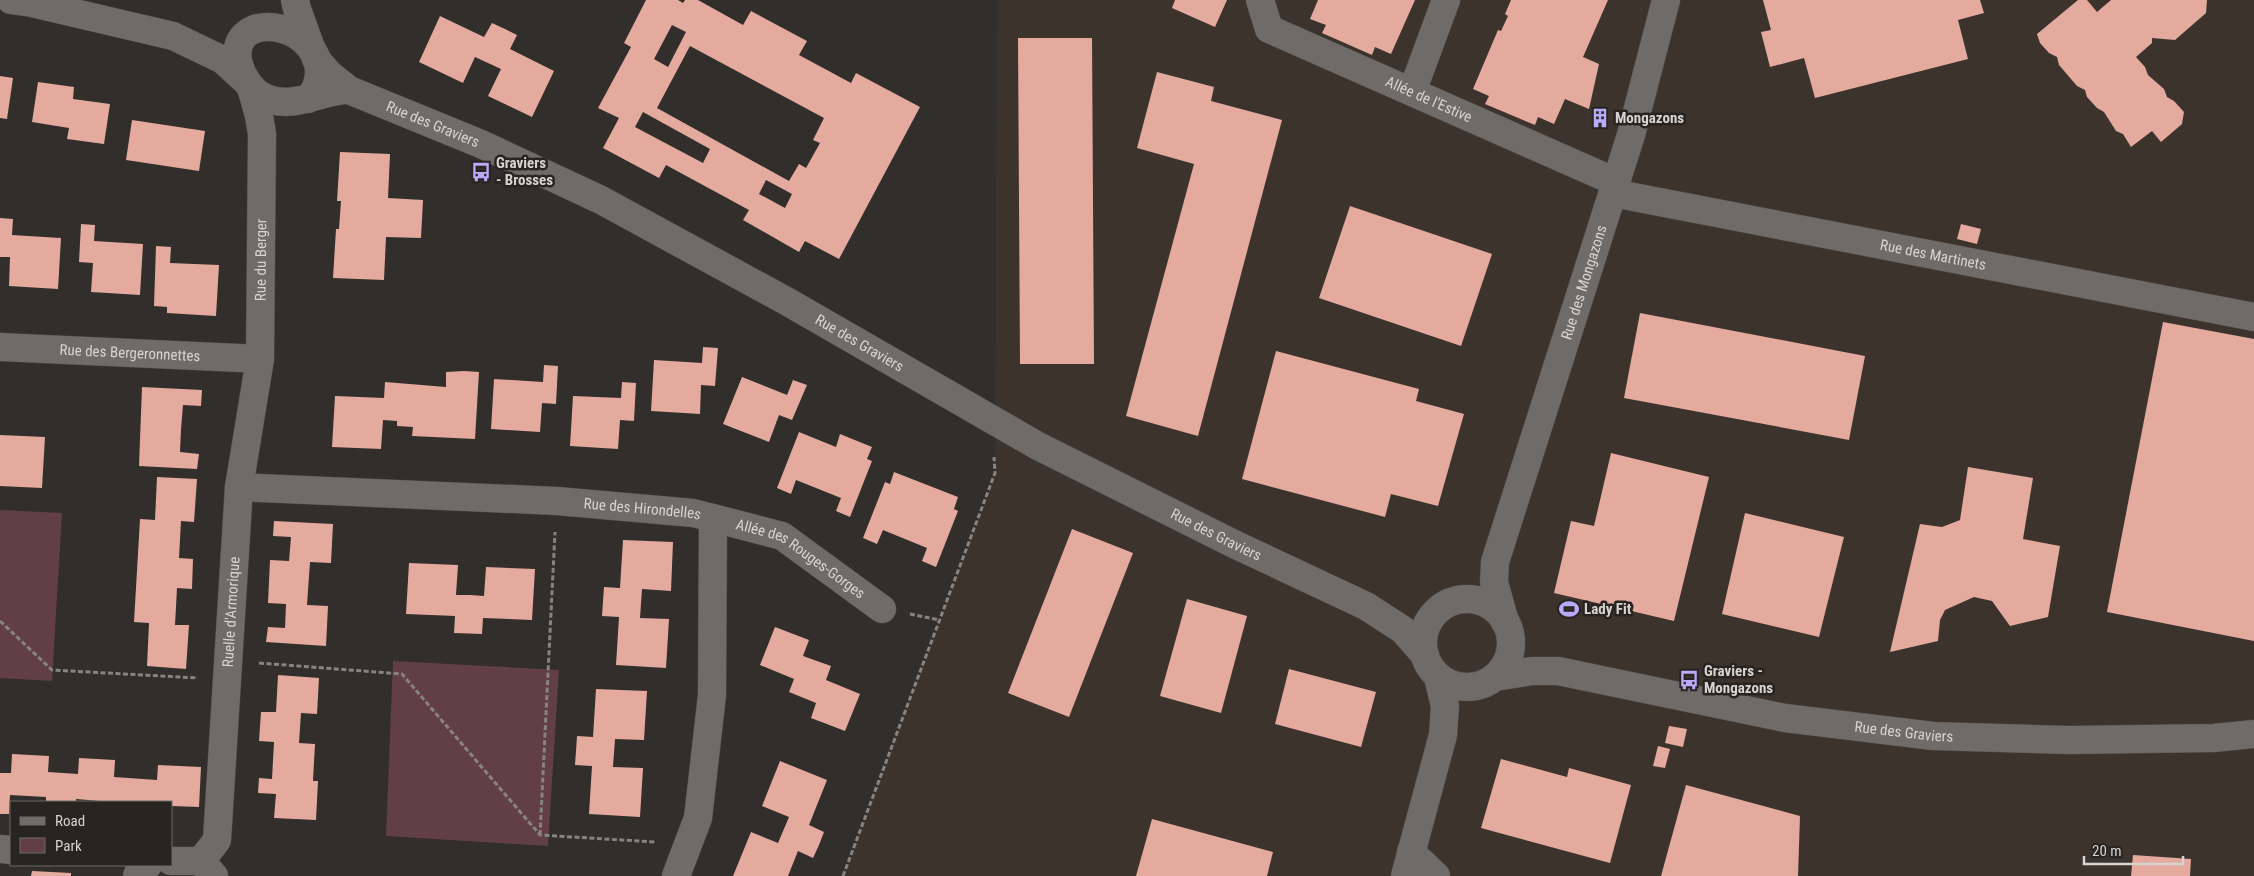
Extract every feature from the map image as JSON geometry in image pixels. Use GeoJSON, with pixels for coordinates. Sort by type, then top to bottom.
{"type":"FeatureCollection","features":[{"type":"Feature","properties":{"kind":"street"},"geometry":{"type":"LineString","coordinates":[[11,0],[32,3],[173,36],[206,39],[270,26],[285,29],[300,38],[314,55]]}},
{"type":"Feature","properties":{"kind":"street"},"geometry":{"type":"LineString","coordinates":[[249,85],[240,68],[238,53],[241,41],[252,31],[277,0]]}},
{"type":"Feature","properties":{"kind":"street"},"geometry":{"type":"LineString","coordinates":[[295,0],[319,75],[315,90],[302,100]]}},
{"type":"Feature","properties":{"kind":"street","name":"Allée de l'Estive"},"geometry":{"type":"LineString","coordinates":[[1260,0],[1269,28],[1412,92],[1614,188]]}},
{"type":"Feature","properties":{"kind":"street"},"geometry":{"type":"LineString","coordinates":[[1412,92],[1446,0]]}},
{"type":"Feature","properties":{"kind":"street","name":"Rue des Mongazons"},"geometry":{"type":"LineString","coordinates":[[1508,629],[1494,582],[1495,562],[1631,135],[1666,0]]}},
{"type":"Feature","properties":{"kind":"street"},"geometry":{"type":"LineString","coordinates":[[173,36],[223,60],[265,98],[279,101],[302,100],[339,90],[350,90]]}},
{"type":"Feature","properties":{"kind":"street","name":"Rue des Graviers"},"geometry":{"type":"LineString","coordinates":[[314,55],[328,74],[350,90],[481,144],[601,200],[796,307],[1038,446],[1234,544],[1366,606],[1403,630],[1432,666]]}},
{"type":"Feature","properties":{"kind":"street","name":"Rue du Berger"},"geometry":{"type":"LineString","coordinates":[[249,85],[259,116],[261,160],[260,359]]}},
{"type":"Feature","properties":{"kind":"street","name":"Rue du Berger"},"geometry":{"type":"LineString","coordinates":[[261,160],[271,133],[286,110],[302,100]]}},
{"type":"Feature","properties":{"kind":"street","name":"Rue des Martinets"},"geometry":{"type":"LineString","coordinates":[[1614,188],[2254,316]]}},
{"type":"Feature","properties":{"kind":"street","name":"Rue des Bergeronnettes"},"geometry":{"type":"LineString","coordinates":[[0,347],[260,359]]}},
{"type":"Feature","properties":{"kind":"street","name":"Ruelle d'Armorique"},"geometry":{"type":"LineString","coordinates":[[208,868],[217,840],[239,487],[260,359]]}},
{"type":"Feature","properties":{"kind":"street","name":"Rue des Hirondelles"},"geometry":{"type":"LineString","coordinates":[[239,487],[557,501],[693,513],[713,518],[712,695],[698,818],[676,876]]}},
{"type":"Feature","properties":{"kind":"street","name":"Allée des Rouges-Gorges"},"geometry":{"type":"LineString","coordinates":[[713,518],[782,536],[882,609]]}},
{"type":"Feature","properties":{"kind":"street","name":"Rue des Mongazons"},"geometry":{"type":"LineString","coordinates":[[1446,605],[1482,581],[1495,562]]}},
{"type":"Feature","properties":{"kind":"street"},"geometry":{"type":"LineString","coordinates":[[1436,876],[1408,864],[1443,735],[1446,706],[1423,635],[1429,621],[1446,605],[1467,599],[1482,602],[1495,610],[1508,629],[1510,651],[1505,666],[1456,713],[1443,735]]}},
{"type":"Feature","properties":{"kind":"street","name":"Rue des Graviers"},"geometry":{"type":"LineString","coordinates":[[1366,606],[1391,613],[1408,614],[1446,605]]}},
{"type":"Feature","properties":{"kind":"street","name":"Rue des Graviers"},"geometry":{"type":"LineString","coordinates":[[1508,629],[1537,662],[1558,671],[1784,718],[1933,736],[2070,740],[2214,738],[2254,734]]}},
{"type":"Feature","properties":{"kind":"street"},"geometry":{"type":"LineString","coordinates":[[1432,666],[1451,685],[1466,687],[1488,681]]}},
{"type":"Feature","properties":{"kind":"street","name":"Rue des Graviers"},"geometry":{"type":"LineString","coordinates":[[1488,681],[1532,671],[1558,671]]}},
{"type":"Feature","properties":{"kind":"street"},"geometry":{"type":"LineString","coordinates":[[172,860],[208,868]]}},
{"type":"Feature","properties":{"kind":"path"},"geometry":{"type":"LineString","coordinates":[[843,876],[995,473],[993,420]]}},
{"type":"Feature","properties":{"kind":"path"},"geometry":{"type":"LineString","coordinates":[[540,835],[557,501]]}},
{"type":"Feature","properties":{"kind":"path"},"geometry":{"type":"LineString","coordinates":[[0,621],[52,670],[228,670],[402,674],[540,835],[688,844]]}},
{"type":"Feature","properties":{"kind":"shaded area"},"geometry":{"type":"Polygon","coordinates":[[[997,0],[2254,0],[2254,876],[843,876],[995,473],[997,0]]]}},
{"type":"Feature","properties":{"kind":"green space"},"geometry":{"type":"Polygon","coordinates":[[[0,510],[62,513],[52,681],[0,678],[0,510]]]}},
{"type":"Feature","properties":{"kind":"green space"},"geometry":{"type":"Polygon","coordinates":[[[393,661],[559,670],[548,846],[386,836],[393,661]]]}},
{"type":"Feature","properties":{"kind":"building"},"geometry":{"type":"Polygon","coordinates":[[[646,0],[678,0],[683,3],[685,0],[698,0],[743,25],[751,11],[807,41],[799,55],[851,83],[856,73],[920,107],[839,259],[805,241],[799,252],[743,220],[749,210],[666,165],[659,178],[603,148],[619,118],[598,108],[631,47],[624,43],[646,0]],[[672,25],[654,59],[668,67],[686,32],[672,25]],[[690,46],[657,108],[789,181],[799,164],[806,168],[820,143],[813,140],[824,118],[690,46]],[[643,112],[635,127],[703,163],[710,149],[643,112]],[[766,180],[759,194],[785,208],[792,194],[766,180]]]}},
{"type":"Feature","properties":{"kind":"building"},"geometry":{"type":"Polygon","coordinates":[[[1175,0],[1227,0],[1215,27],[1172,8],[1175,0]]]}},
{"type":"Feature","properties":{"kind":"building"},"geometry":{"type":"Polygon","coordinates":[[[1318,0],[1415,0],[1391,54],[1375,47],[1372,55],[1322,33],[1326,25],[1310,19],[1318,0]]]}},
{"type":"Feature","properties":{"kind":"building"},"geometry":{"type":"Polygon","coordinates":[[[1511,0],[1608,0],[1583,57],[1599,64],[1589,109],[1565,99],[1554,124],[1538,117],[1535,125],[1485,104],[1489,96],[1473,89],[1498,30],[1501,31],[1508,16],[1505,14],[1511,0]]]}},
{"type":"Feature","properties":{"kind":"building"},"geometry":{"type":"Polygon","coordinates":[[[1763,0],[1980,0],[1984,13],[1958,20],[1968,59],[1815,98],[1804,58],[1770,67],[1761,32],[1771,30],[1763,0]]]}},
{"type":"Feature","properties":{"kind":"building"},"geometry":{"type":"Polygon","coordinates":[[[2078,0],[2087,0],[2097,12],[2111,0],[2207,0],[2206,13],[2175,40],[2152,38],[2152,43],[2136,57],[2145,67],[2148,75],[2164,89],[2167,97],[2174,101],[2184,112],[2182,124],[2161,142],[2152,131],[2131,147],[2123,134],[2116,131],[2104,112],[2097,108],[2087,97],[2085,90],[2077,86],[2059,65],[2057,57],[2049,53],[2040,43],[2037,34],[2078,0]]]}},
{"type":"Feature","properties":{"kind":"building"},"geometry":{"type":"Polygon","coordinates":[[[440,16],[484,37],[492,23],[505,29],[517,35],[510,49],[554,71],[532,117],[488,96],[501,69],[475,57],[463,83],[419,62],[440,16]]]}},
{"type":"Feature","properties":{"kind":"building"},"geometry":{"type":"Polygon","coordinates":[[[1018,38],[1092,38],[1094,364],[1020,364],[1018,38]]]}},
{"type":"Feature","properties":{"kind":"building"},"geometry":{"type":"Polygon","coordinates":[[[1157,72],[1214,87],[1211,101],[1282,120],[1198,436],[1126,416],[1194,164],[1137,148],[1157,72]]]}},
{"type":"Feature","properties":{"kind":"building"},"geometry":{"type":"Polygon","coordinates":[[[0,76],[13,78],[7,119],[0,118],[0,76]]]}},
{"type":"Feature","properties":{"kind":"building"},"geometry":{"type":"Polygon","coordinates":[[[38,82],[74,87],[73,99],[110,104],[104,144],[67,139],[69,128],[32,122],[38,82]]]}},
{"type":"Feature","properties":{"kind":"building","name":"Mongazons"},"geometry":{"type":"Polygon","coordinates":[[[1596,110],[1607,113],[1603,126],[1593,123],[1596,110]]]}},
{"type":"Feature","properties":{"kind":"building"},"geometry":{"type":"Polygon","coordinates":[[[132,120],[205,131],[199,171],[126,160],[132,120]]]}},
{"type":"Feature","properties":{"kind":"building"},"geometry":{"type":"Polygon","coordinates":[[[340,152],[390,154],[388,198],[423,200],[421,238],[386,237],[384,280],[333,278],[336,229],[339,229],[341,201],[337,201],[340,152]]]}},
{"type":"Feature","properties":{"kind":"building"},"geometry":{"type":"Polygon","coordinates":[[[1350,206],[1492,254],[1461,346],[1319,298],[1350,206]]]}},
{"type":"Feature","properties":{"kind":"building"},"geometry":{"type":"Polygon","coordinates":[[[0,218],[13,219],[12,235],[61,238],[58,289],[9,286],[10,257],[0,257],[0,218]]]}},
{"type":"Feature","properties":{"kind":"building"},"geometry":{"type":"Polygon","coordinates":[[[81,224],[95,225],[94,241],[143,244],[140,295],[91,292],[93,263],[79,262],[81,224]]]}},
{"type":"Feature","properties":{"kind":"building"},"geometry":{"type":"Polygon","coordinates":[[[1961,224],[1981,229],[1977,244],[1957,239],[1961,224]]]}},
{"type":"Feature","properties":{"kind":"building"},"geometry":{"type":"Polygon","coordinates":[[[156,246],[171,247],[170,263],[219,265],[216,316],[167,313],[167,307],[154,306],[156,246]]]}},
{"type":"Feature","properties":{"kind":"building"},"geometry":{"type":"Polygon","coordinates":[[[1640,313],[1865,356],[1849,440],[1624,398],[1640,313]]]}},
{"type":"Feature","properties":{"kind":"building"},"geometry":{"type":"Polygon","coordinates":[[[2163,322],[2254,339],[2254,641],[2107,612],[2163,322]]]}},
{"type":"Feature","properties":{"kind":"building"},"geometry":{"type":"Polygon","coordinates":[[[703,347],[718,348],[715,386],[701,385],[700,414],[651,411],[654,360],[702,363],[703,347]]]}},
{"type":"Feature","properties":{"kind":"building"},"geometry":{"type":"Polygon","coordinates":[[[1276,351],[1419,389],[1416,401],[1464,414],[1438,506],[1391,494],[1385,517],[1242,479],[1276,351]]]}},
{"type":"Feature","properties":{"kind":"building"},"geometry":{"type":"Polygon","coordinates":[[[544,365],[558,366],[556,404],[542,403],[540,432],[491,429],[494,379],[543,382],[544,365]]]}},
{"type":"Feature","properties":{"kind":"building"},"geometry":{"type":"Polygon","coordinates":[[[446,372],[479,372],[475,439],[412,436],[413,427],[397,426],[397,421],[383,420],[381,449],[332,447],[335,396],[384,398],[385,382],[446,387],[446,372]]]}},
{"type":"Feature","properties":{"kind":"building"},"geometry":{"type":"Polygon","coordinates":[[[742,377],[787,395],[793,380],[807,385],[792,420],[779,415],[769,442],[723,424],[742,377]]]}},
{"type":"Feature","properties":{"kind":"building"},"geometry":{"type":"Polygon","coordinates":[[[622,382],[636,383],[634,421],[620,420],[618,449],[570,446],[573,396],[621,398],[622,382]]]}},
{"type":"Feature","properties":{"kind":"building"},"geometry":{"type":"Polygon","coordinates":[[[142,387],[202,390],[201,406],[183,405],[181,429],[180,452],[199,454],[197,469],[139,466],[142,387]]]}},
{"type":"Feature","properties":{"kind":"building"},"geometry":{"type":"Polygon","coordinates":[[[799,432],[836,447],[840,434],[872,447],[867,459],[872,461],[850,517],[836,511],[841,498],[796,480],[791,494],[777,488],[799,432]]]}},
{"type":"Feature","properties":{"kind":"building"},"geometry":{"type":"Polygon","coordinates":[[[0,435],[45,437],[42,488],[0,486],[0,435]]]}},
{"type":"Feature","properties":{"kind":"building"},"geometry":{"type":"Polygon","coordinates":[[[1611,453],[1709,477],[1674,621],[1554,593],[1571,521],[1594,526],[1611,453]]]}},
{"type":"Feature","properties":{"kind":"building"},"geometry":{"type":"Polygon","coordinates":[[[1968,467],[2033,478],[2023,539],[2060,546],[2048,617],[2010,626],[1992,601],[1974,597],[1945,610],[1940,620],[1938,641],[1890,652],[1920,524],[1942,527],[1960,520],[1968,467]]]}},
{"type":"Feature","properties":{"kind":"building"},"geometry":{"type":"Polygon","coordinates":[[[894,472],[958,497],[954,509],[958,511],[936,567],[922,561],[927,548],[883,530],[877,544],[863,538],[885,482],[890,484],[894,472]]]}},
{"type":"Feature","properties":{"kind":"building"},"geometry":{"type":"Polygon","coordinates":[[[157,477],[197,479],[194,522],[181,521],[179,558],[193,559],[192,589],[177,588],[175,625],[189,625],[186,669],[147,666],[149,623],[134,622],[140,519],[155,520],[157,477]]]}},
{"type":"Feature","properties":{"kind":"building"},"geometry":{"type":"Polygon","coordinates":[[[1745,513],[1844,537],[1819,637],[1722,614],[1745,513]]]}},
{"type":"Feature","properties":{"kind":"building"},"geometry":{"type":"Polygon","coordinates":[[[274,521],[333,524],[331,563],[310,562],[307,605],[328,606],[326,646],[266,642],[268,627],[285,628],[286,604],[268,603],[270,560],[289,561],[291,537],[273,536],[274,521]]]}},
{"type":"Feature","properties":{"kind":"building"},"geometry":{"type":"Polygon","coordinates":[[[1072,529],[1133,553],[1069,717],[1008,693],[1072,529]]]}},
{"type":"Feature","properties":{"kind":"building"},"geometry":{"type":"Polygon","coordinates":[[[623,540],[673,542],[671,591],[642,589],[640,618],[669,619],[666,668],[616,665],[619,617],[602,616],[604,587],[620,588],[623,540]]]}},
{"type":"Feature","properties":{"kind":"building"},"geometry":{"type":"Polygon","coordinates":[[[409,563],[458,565],[456,595],[484,596],[486,567],[535,569],[532,620],[483,618],[482,634],[454,633],[455,616],[406,614],[409,563]]]}},
{"type":"Feature","properties":{"kind":"building"},"geometry":{"type":"Polygon","coordinates":[[[1187,599],[1247,616],[1221,713],[1160,696],[1187,599]]]}},
{"type":"Feature","properties":{"kind":"building"},"geometry":{"type":"Polygon","coordinates":[[[775,627],[809,640],[803,656],[831,666],[826,680],[860,694],[845,731],[811,718],[816,703],[789,692],[794,679],[760,665],[775,627]]]}},
{"type":"Feature","properties":{"kind":"building"},"geometry":{"type":"Polygon","coordinates":[[[1289,669],[1376,692],[1361,747],[1275,724],[1289,669]]]}},
{"type":"Feature","properties":{"kind":"building"},"geometry":{"type":"Polygon","coordinates":[[[278,675],[319,678],[317,714],[301,713],[299,743],[315,744],[313,781],[318,781],[316,820],[274,818],[276,794],[258,793],[259,778],[272,779],[274,742],[259,741],[261,712],[276,712],[278,675]]]}},
{"type":"Feature","properties":{"kind":"building"},"geometry":{"type":"Polygon","coordinates":[[[596,689],[647,691],[644,740],[615,739],[613,767],[643,768],[640,817],[589,814],[592,766],[575,765],[577,736],[593,737],[596,689]]]}},
{"type":"Feature","properties":{"kind":"building"},"geometry":{"type":"Polygon","coordinates":[[[1669,726],[1687,729],[1683,747],[1665,743],[1669,726]]]}},
{"type":"Feature","properties":{"kind":"building"},"geometry":{"type":"Polygon","coordinates":[[[1658,746],[1670,749],[1665,768],[1653,766],[1658,746]]]}},
{"type":"Feature","properties":{"kind":"building"},"geometry":{"type":"Polygon","coordinates":[[[12,754],[49,756],[48,772],[78,774],[79,758],[115,760],[114,777],[157,780],[158,765],[201,767],[199,807],[172,806],[172,801],[76,799],[76,801],[46,801],[46,797],[10,795],[9,814],[0,814],[0,773],[11,773],[12,754]]]}},
{"type":"Feature","properties":{"kind":"building"},"geometry":{"type":"Polygon","coordinates":[[[1501,759],[1567,777],[1569,768],[1631,785],[1610,863],[1481,828],[1501,759]]]}},
{"type":"Feature","properties":{"kind":"building"},"geometry":{"type":"Polygon","coordinates":[[[780,761],[827,780],[809,825],[824,832],[819,845],[813,858],[798,851],[788,876],[733,876],[751,832],[778,843],[789,817],[762,806],[780,761]]]}},
{"type":"Feature","properties":{"kind":"building"},"geometry":{"type":"Polygon","coordinates":[[[1686,785],[1800,816],[1798,876],[1661,876],[1686,785]]]}},
{"type":"Feature","properties":{"kind":"building"},"geometry":{"type":"Polygon","coordinates":[[[1152,819],[1273,852],[1267,876],[1136,876],[1152,819]]]}},
{"type":"Feature","properties":{"kind":"building"},"geometry":{"type":"Polygon","coordinates":[[[2133,855],[2191,859],[2190,876],[2131,876],[2133,855]]]}},
{"type":"Feature","properties":{"kind":"building"},"geometry":{"type":"Polygon","coordinates":[[[32,871],[71,873],[71,876],[31,876],[32,871]]]}},
{"type":"Feature","properties":{"kind":"place","name":"Mongazons"},"geometry":{"type":"Point","coordinates":[1600,118]}},
{"type":"Feature","properties":{"kind":"place","name":"Graviers - Brosses"},"geometry":{"type":"Point","coordinates":[481,172]}},
{"type":"Feature","properties":{"kind":"place","name":"Lady Fit"},"geometry":{"type":"Point","coordinates":[1569,609]}},
{"type":"Feature","properties":{"kind":"place","name":"Graviers - Mongazons"},"geometry":{"type":"Point","coordinates":[1689,680]}}]}
